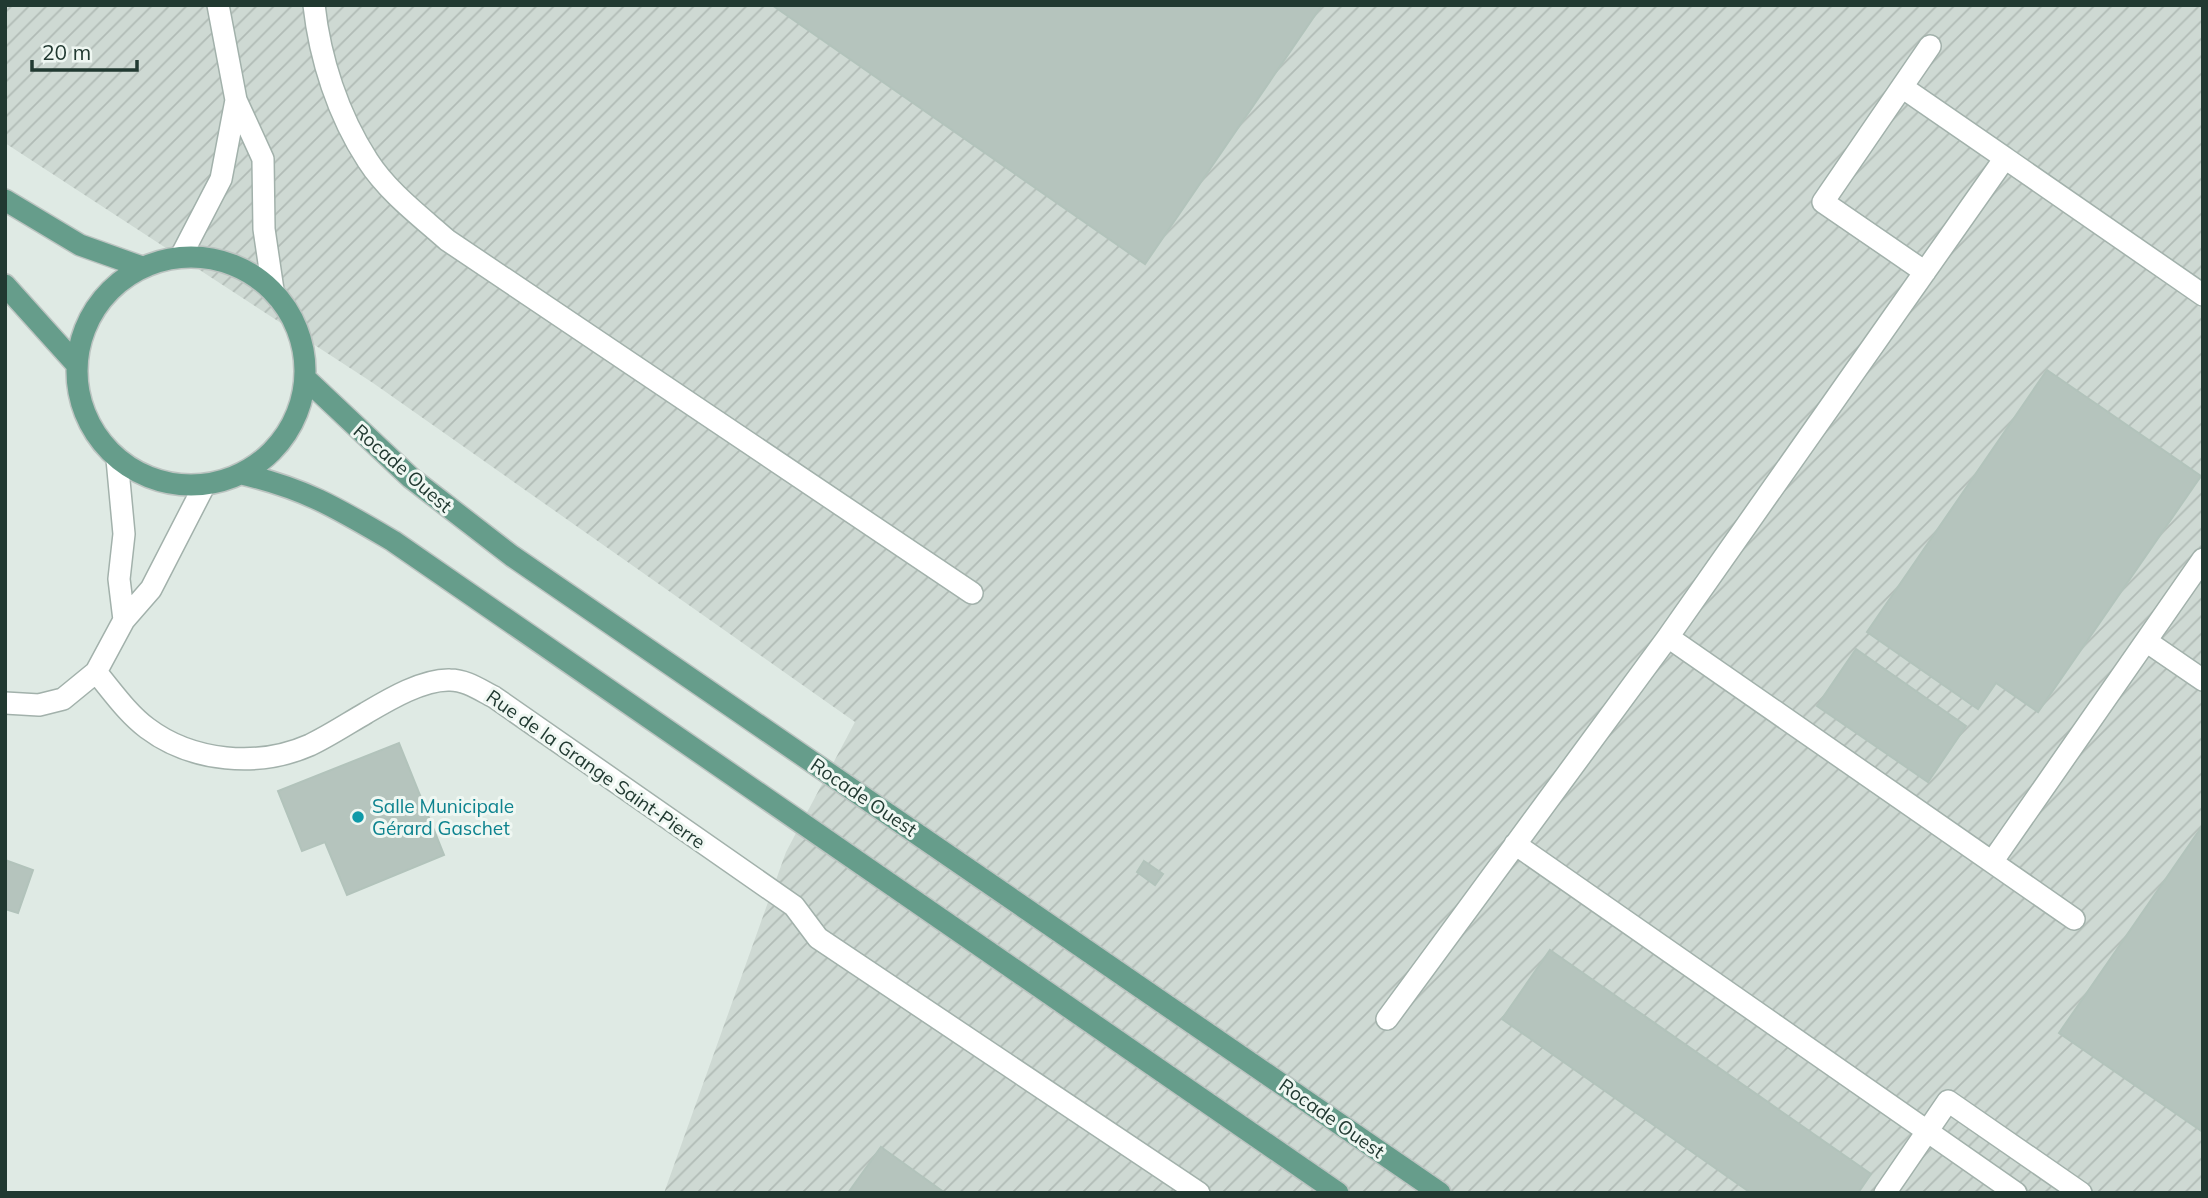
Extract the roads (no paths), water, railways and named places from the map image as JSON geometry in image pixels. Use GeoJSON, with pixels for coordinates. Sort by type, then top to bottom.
{"type":"FeatureCollection","features":[{"type":"Feature","properties":{"kind":"main road"},"geometry":{"type":"LineString","coordinates":[[5,200],[80,245],[142,267]]}},
{"type":"Feature","properties":{"kind":"main road"},"geometry":{"type":"LineString","coordinates":[[181,256],[207,257],[246,270],[273,290],[293,319],[304,351],[306,379],[297,416],[273,452],[243,474],[204,486],[163,482],[145,476],[117,459],[97,438],[79,395],[77,365],[86,324],[109,290],[142,267],[181,256]]}},
{"type":"Feature","properties":{"kind":"main road"},"geometry":{"type":"LineString","coordinates":[[5,285],[77,365]]}},
{"type":"Feature","properties":{"kind":"main road","name":"Rocade Ouest"},"geometry":{"type":"LineString","coordinates":[[306,379],[411,478],[512,556],[1440,1193]]}},
{"type":"Feature","properties":{"kind":"main road"},"geometry":{"type":"LineString","coordinates":[[243,474],[287,485],[319,498],[393,541],[1338,1193]]}},
{"type":"Feature","properties":{"kind":"street"},"geometry":{"type":"LineString","coordinates":[[218,5],[236,100],[263,159],[264,229],[273,290]]}},
{"type":"Feature","properties":{"kind":"street"},"geometry":{"type":"LineString","coordinates":[[314,5],[317,31],[337,100],[368,162],[405,204],[447,240],[972,593]]}},
{"type":"Feature","properties":{"kind":"street"},"geometry":{"type":"LineString","coordinates":[[1925,272],[1824,202],[1930,46]]}},
{"type":"Feature","properties":{"kind":"street"},"geometry":{"type":"LineString","coordinates":[[1902,87],[2203,295]]}},
{"type":"Feature","properties":{"kind":"street"},"geometry":{"type":"LineString","coordinates":[[181,256],[221,178],[236,100]]}},
{"type":"Feature","properties":{"kind":"street"},"geometry":{"type":"LineString","coordinates":[[1387,1019],[1668,637],[2005,158]]}},
{"type":"Feature","properties":{"kind":"street"},"geometry":{"type":"LineString","coordinates":[[117,459],[124,534],[118,579],[124,620]]}},
{"type":"Feature","properties":{"kind":"street"},"geometry":{"type":"LineString","coordinates":[[5,703],[39,705],[63,699],[96,672],[124,620],[151,589],[204,486]]}},
{"type":"Feature","properties":{"kind":"street"},"geometry":{"type":"LineString","coordinates":[[1992,862],[2203,559]]}},
{"type":"Feature","properties":{"kind":"street"},"geometry":{"type":"LineString","coordinates":[[1668,637],[2074,919]]}},
{"type":"Feature","properties":{"kind":"street"},"geometry":{"type":"LineString","coordinates":[[2146,641],[2203,680]]}},
{"type":"Feature","properties":{"kind":"street","name":"Rue de la Grange Saint-Pierre"},"geometry":{"type":"LineString","coordinates":[[96,672],[131,715],[170,743],[223,758],[246,760],[276,756],[309,746],[382,704],[428,684],[449,680],[469,683],[494,697],[794,906],[818,938],[1199,1193]]}},
{"type":"Feature","properties":{"kind":"street"},"geometry":{"type":"LineString","coordinates":[[1515,844],[2016,1193]]}},
{"type":"Feature","properties":{"kind":"street"},"geometry":{"type":"LineString","coordinates":[[1885,1193],[1948,1101],[2081,1193]]}},
{"type":"Feature","properties":{"kind":"street"},"geometry":{"type":"LineString","coordinates":[[2024,1193],[2042,1166]]}},
{"type":"Feature","properties":{"kind":"place","name":"Salle Municipale Gérard Gaschet"},"geometry":{"type":"Point","coordinates":[358,817]}}]}
